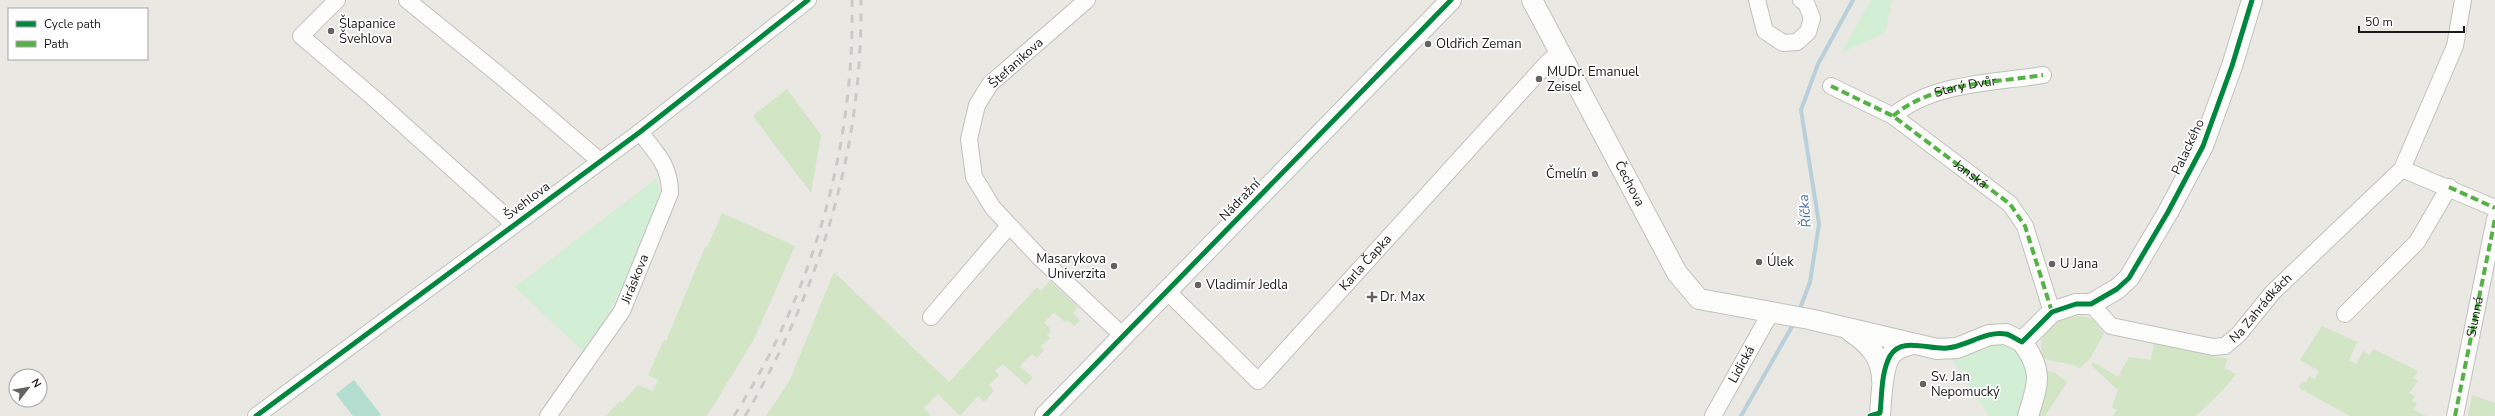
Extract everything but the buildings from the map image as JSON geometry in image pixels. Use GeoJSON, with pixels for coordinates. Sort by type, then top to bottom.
{"type":"FeatureCollection","features":[{"type":"Feature","properties":{"kind":"street","name":"Švehlova"},"geometry":{"type":"LineString","coordinates":[[337,0],[301,36],[376,100],[514,224]]}},
{"type":"Feature","properties":{"kind":"street"},"geometry":{"type":"LineString","coordinates":[[407,0],[503,78],[600,161]]}},
{"type":"Feature","properties":{"kind":"street","name":"Švehlova"},"geometry":{"type":"LineString","coordinates":[[256,416],[640,132],[808,0]]}},
{"type":"Feature","properties":{"kind":"street","name":"Štefanikova"},"geometry":{"type":"LineString","coordinates":[[1087,0],[990,84],[977,105],[969,139],[974,177],[992,208],[1040,258],[1123,336]]}},
{"type":"Feature","properties":{"kind":"street","name":"Nádražní"},"geometry":{"type":"LineString","coordinates":[[1045,416],[1452,0]]}},
{"type":"Feature","properties":{"kind":"street","name":"Čechova"},"geometry":{"type":"LineString","coordinates":[[1532,0],[1561,52],[1677,273],[1699,299],[1809,319],[1937,349],[1957,348],[1989,335],[2006,334],[2022,342]]}},
{"type":"Feature","properties":{"kind":"street"},"geometry":{"type":"LineString","coordinates":[[1757,0],[1765,31],[1783,43],[1797,42],[1808,32],[1812,18],[1806,2],[1801,0]]}},
{"type":"Feature","properties":{"kind":"street","name":"Palackého"},"geometry":{"type":"LineString","coordinates":[[2091,304],[2117,289],[2132,271],[2203,146],[2235,59],[2252,0]]}},
{"type":"Feature","properties":{"kind":"street","name":"Na Zahrádkách"},"geometry":{"type":"LineString","coordinates":[[2091,304],[2110,326],[2213,347],[2225,346],[2239,334],[2272,292],[2402,169],[2455,46],[2463,0]]}},
{"type":"Feature","properties":{"kind":"street","name":"Karla Čapka"},"geometry":{"type":"LineString","coordinates":[[1167,291],[1258,381],[1548,62],[1561,52]]}},
{"type":"Feature","properties":{"kind":"street","name":"Starý Dvůr"},"geometry":{"type":"LineString","coordinates":[[1893,116],[1905,106],[1943,90],[2043,75]]}},
{"type":"Feature","properties":{"kind":"street","name":"Janská"},"geometry":{"type":"LineString","coordinates":[[1831,86],[1893,116],[2010,204],[2025,226],[2052,312]]}},
{"type":"Feature","properties":{"kind":"street","name":"Jiráskova"},"geometry":{"type":"LineString","coordinates":[[548,416],[622,311],[670,193],[670,177],[663,161],[640,132]]}},
{"type":"Feature","properties":{"kind":"street"},"geometry":{"type":"LineString","coordinates":[[2402,169],[2449,187],[2495,208]]}},
{"type":"Feature","properties":{"kind":"street"},"geometry":{"type":"LineString","coordinates":[[2345,314],[2418,242],[2449,187]]}},
{"type":"Feature","properties":{"kind":"street","name":"Slunná"},"geometry":{"type":"LineString","coordinates":[[2455,416],[2495,219]]}},
{"type":"Feature","properties":{"kind":"street"},"geometry":{"type":"LineString","coordinates":[[931,317],[1009,226]]}},
{"type":"Feature","properties":{"kind":"street"},"geometry":{"type":"LineString","coordinates":[[2028,416],[2036,392],[2038,375],[2034,358],[2022,342],[2052,312],[2076,304],[2091,304]]}},
{"type":"Feature","properties":{"kind":"street","name":"Lidická"},"geometry":{"type":"LineString","coordinates":[[1713,416],[1777,313]]}},
{"type":"Feature","properties":{"kind":"street"},"geometry":{"type":"LineString","coordinates":[[1845,328],[1866,342],[1876,354],[1882,372],[1882,392]]}},
{"type":"Feature","properties":{"kind":"street"},"geometry":{"type":"LineString","coordinates":[[1876,415],[1890,356],[1903,346],[1913,344]]}},
{"type":"Feature","properties":{"kind":"green space"},"geometry":{"type":"Polygon","coordinates":[[[1871,0],[1892,0],[1885,33],[1842,52],[1871,0]]]}},
{"type":"Feature","properties":{"kind":"green space"},"geometry":{"type":"Polygon","coordinates":[[[787,89],[821,135],[811,193],[753,116],[787,89]]]}},
{"type":"Feature","properties":{"kind":"green space"},"geometry":{"type":"Polygon","coordinates":[[[657,178],[660,198],[630,273],[603,323],[583,351],[515,287],[657,178]]]}},
{"type":"Feature","properties":{"kind":"green space"},"geometry":{"type":"Polygon","coordinates":[[[722,213],[795,246],[754,339],[707,416],[605,416],[620,401],[622,403],[638,385],[653,391],[658,380],[648,375],[664,340],[666,341],[705,247],[707,248],[722,213]]]}},
{"type":"Feature","properties":{"kind":"green space"},"geometry":{"type":"Polygon","coordinates":[[[834,272],[949,382],[1037,287],[1041,291],[1050,281],[1078,307],[1073,313],[1080,321],[1074,326],[1068,320],[1065,322],[1054,313],[1044,322],[1051,330],[1047,335],[1050,338],[1040,347],[1044,350],[1037,358],[1032,354],[1020,366],[1033,378],[1026,385],[1003,364],[995,371],[999,375],[989,385],[994,391],[984,402],[978,396],[960,416],[938,394],[924,408],[931,416],[766,416],[789,382],[834,272]]]}},
{"type":"Feature","properties":{"kind":"green space"},"geometry":{"type":"Polygon","coordinates":[[[2078,316],[2091,318],[2104,333],[2090,359],[2080,368],[2043,358],[2041,349],[2042,341],[2048,328],[2061,320],[2078,316]]]}},
{"type":"Feature","properties":{"kind":"green space"},"geometry":{"type":"Polygon","coordinates":[[[2322,326],[2357,342],[2349,360],[2356,364],[2363,351],[2370,355],[2373,349],[2418,371],[2413,378],[2418,381],[2409,393],[2415,396],[2412,401],[2417,403],[2413,410],[2426,416],[2350,416],[2299,388],[2302,381],[2306,383],[2309,376],[2315,379],[2319,371],[2300,360],[2322,326]]]}},
{"type":"Feature","properties":{"kind":"green space"},"geometry":{"type":"Polygon","coordinates":[[[2005,343],[2016,350],[2023,357],[2027,365],[2029,375],[2026,395],[2019,416],[1989,416],[1950,356],[1986,344],[2005,343]]]}},
{"type":"Feature","properties":{"kind":"green space"},"geometry":{"type":"Polygon","coordinates":[[[2154,344],[2228,359],[2224,368],[2236,374],[2222,391],[2196,416],[2113,416],[2117,410],[2112,407],[2118,390],[2091,365],[2093,362],[2118,377],[2129,357],[2151,360],[2154,344]]]}},
{"type":"Feature","properties":{"kind":"green space"},"geometry":{"type":"Polygon","coordinates":[[[2046,371],[2054,372],[2067,382],[2045,416],[2035,416],[2046,371]]]}},
{"type":"Feature","properties":{"kind":"green space"},"geometry":{"type":"Polygon","coordinates":[[[354,380],[381,415],[353,416],[336,394],[354,380]]]}},
{"type":"Feature","properties":{"kind":"green space"},"geometry":{"type":"Polygon","coordinates":[[[2472,395],[2495,403],[2495,416],[2468,416],[2472,395]]]}},
{"type":"Feature","properties":{"kind":"waterway","name":"Říčka"},"geometry":{"type":"LineString","coordinates":[[1799,311],[1810,282],[1819,224],[1801,110],[1818,64],[1853,0]]}},
{"type":"Feature","properties":{"kind":"waterway","name":"Říčka"},"geometry":{"type":"LineString","coordinates":[[1741,416],[1794,323]]}},
{"type":"Feature","properties":{"kind":"railway"},"geometry":{"type":"LineString","coordinates":[[734,416],[762,369],[786,320],[807,269],[824,217],[837,164],[846,110],[851,55],[852,0]]}},
{"type":"Feature","properties":{"kind":"railway"},"geometry":{"type":"LineString","coordinates":[[745,416],[772,368],[795,318],[815,268],[832,216],[845,164],[854,110],[860,55],[861,0]]}},
{"type":"Feature","properties":{"kind":"marked path"},"geometry":{"type":"LineString","coordinates":[[1893,116],[1926,96],[1945,90],[2043,75]]}},
{"type":"Feature","properties":{"kind":"marked path"},"geometry":{"type":"LineString","coordinates":[[1831,86],[1893,116],[2010,204],[2025,226],[2052,312]]}},
{"type":"Feature","properties":{"kind":"marked path"},"geometry":{"type":"LineString","coordinates":[[2449,187],[2495,208]]}},
{"type":"Feature","properties":{"kind":"marked path"},"geometry":{"type":"LineString","coordinates":[[2455,416],[2495,219]]}},
{"type":"Feature","properties":{"kind":"cycle path"},"geometry":{"type":"LineString","coordinates":[[256,416],[640,132],[808,0]]}},
{"type":"Feature","properties":{"kind":"cycle path"},"geometry":{"type":"LineString","coordinates":[[1045,416],[1451,0]]}},
{"type":"Feature","properties":{"kind":"cycle path"},"geometry":{"type":"LineString","coordinates":[[1870,416],[1880,413],[1883,377],[1887,362],[1895,350],[1908,345],[1940,348],[1954,347],[1984,336],[1999,333],[2006,334],[2022,342],[2052,312],[2076,304],[2091,304],[2117,289],[2129,278],[2168,212],[2203,146],[2232,66],[2252,0]]}},
{"type":"Feature","properties":{"kind":"place","name":"Šlapanice Švehlova"},"geometry":{"type":"Point","coordinates":[331,31]}},
{"type":"Feature","properties":{"kind":"place","name":"Oldřich Zeman"},"geometry":{"type":"Point","coordinates":[1428,44]}},
{"type":"Feature","properties":{"kind":"place","name":"MUDr. Emanuel Zeisel"},"geometry":{"type":"Point","coordinates":[1539,79]}},
{"type":"Feature","properties":{"kind":"place","name":"Čmelín"},"geometry":{"type":"Point","coordinates":[1595,174]}},
{"type":"Feature","properties":{"kind":"place","name":"Úlek"},"geometry":{"type":"Point","coordinates":[1759,262]}},
{"type":"Feature","properties":{"kind":"place","name":"U Jana"},"geometry":{"type":"Point","coordinates":[2052,264]}},
{"type":"Feature","properties":{"kind":"place","name":"Masarykova Univerzita"},"geometry":{"type":"Point","coordinates":[1114,266]}},
{"type":"Feature","properties":{"kind":"place","name":"Vladimír Jedla"},"geometry":{"type":"Point","coordinates":[1198,285]}},
{"type":"Feature","properties":{"kind":"place","name":"Dr. Max"},"geometry":{"type":"Point","coordinates":[1372,297]}},
{"type":"Feature","properties":{"kind":"place","name":"Sv. Jan Nepomucký"},"geometry":{"type":"Point","coordinates":[1923,384]}}]}
